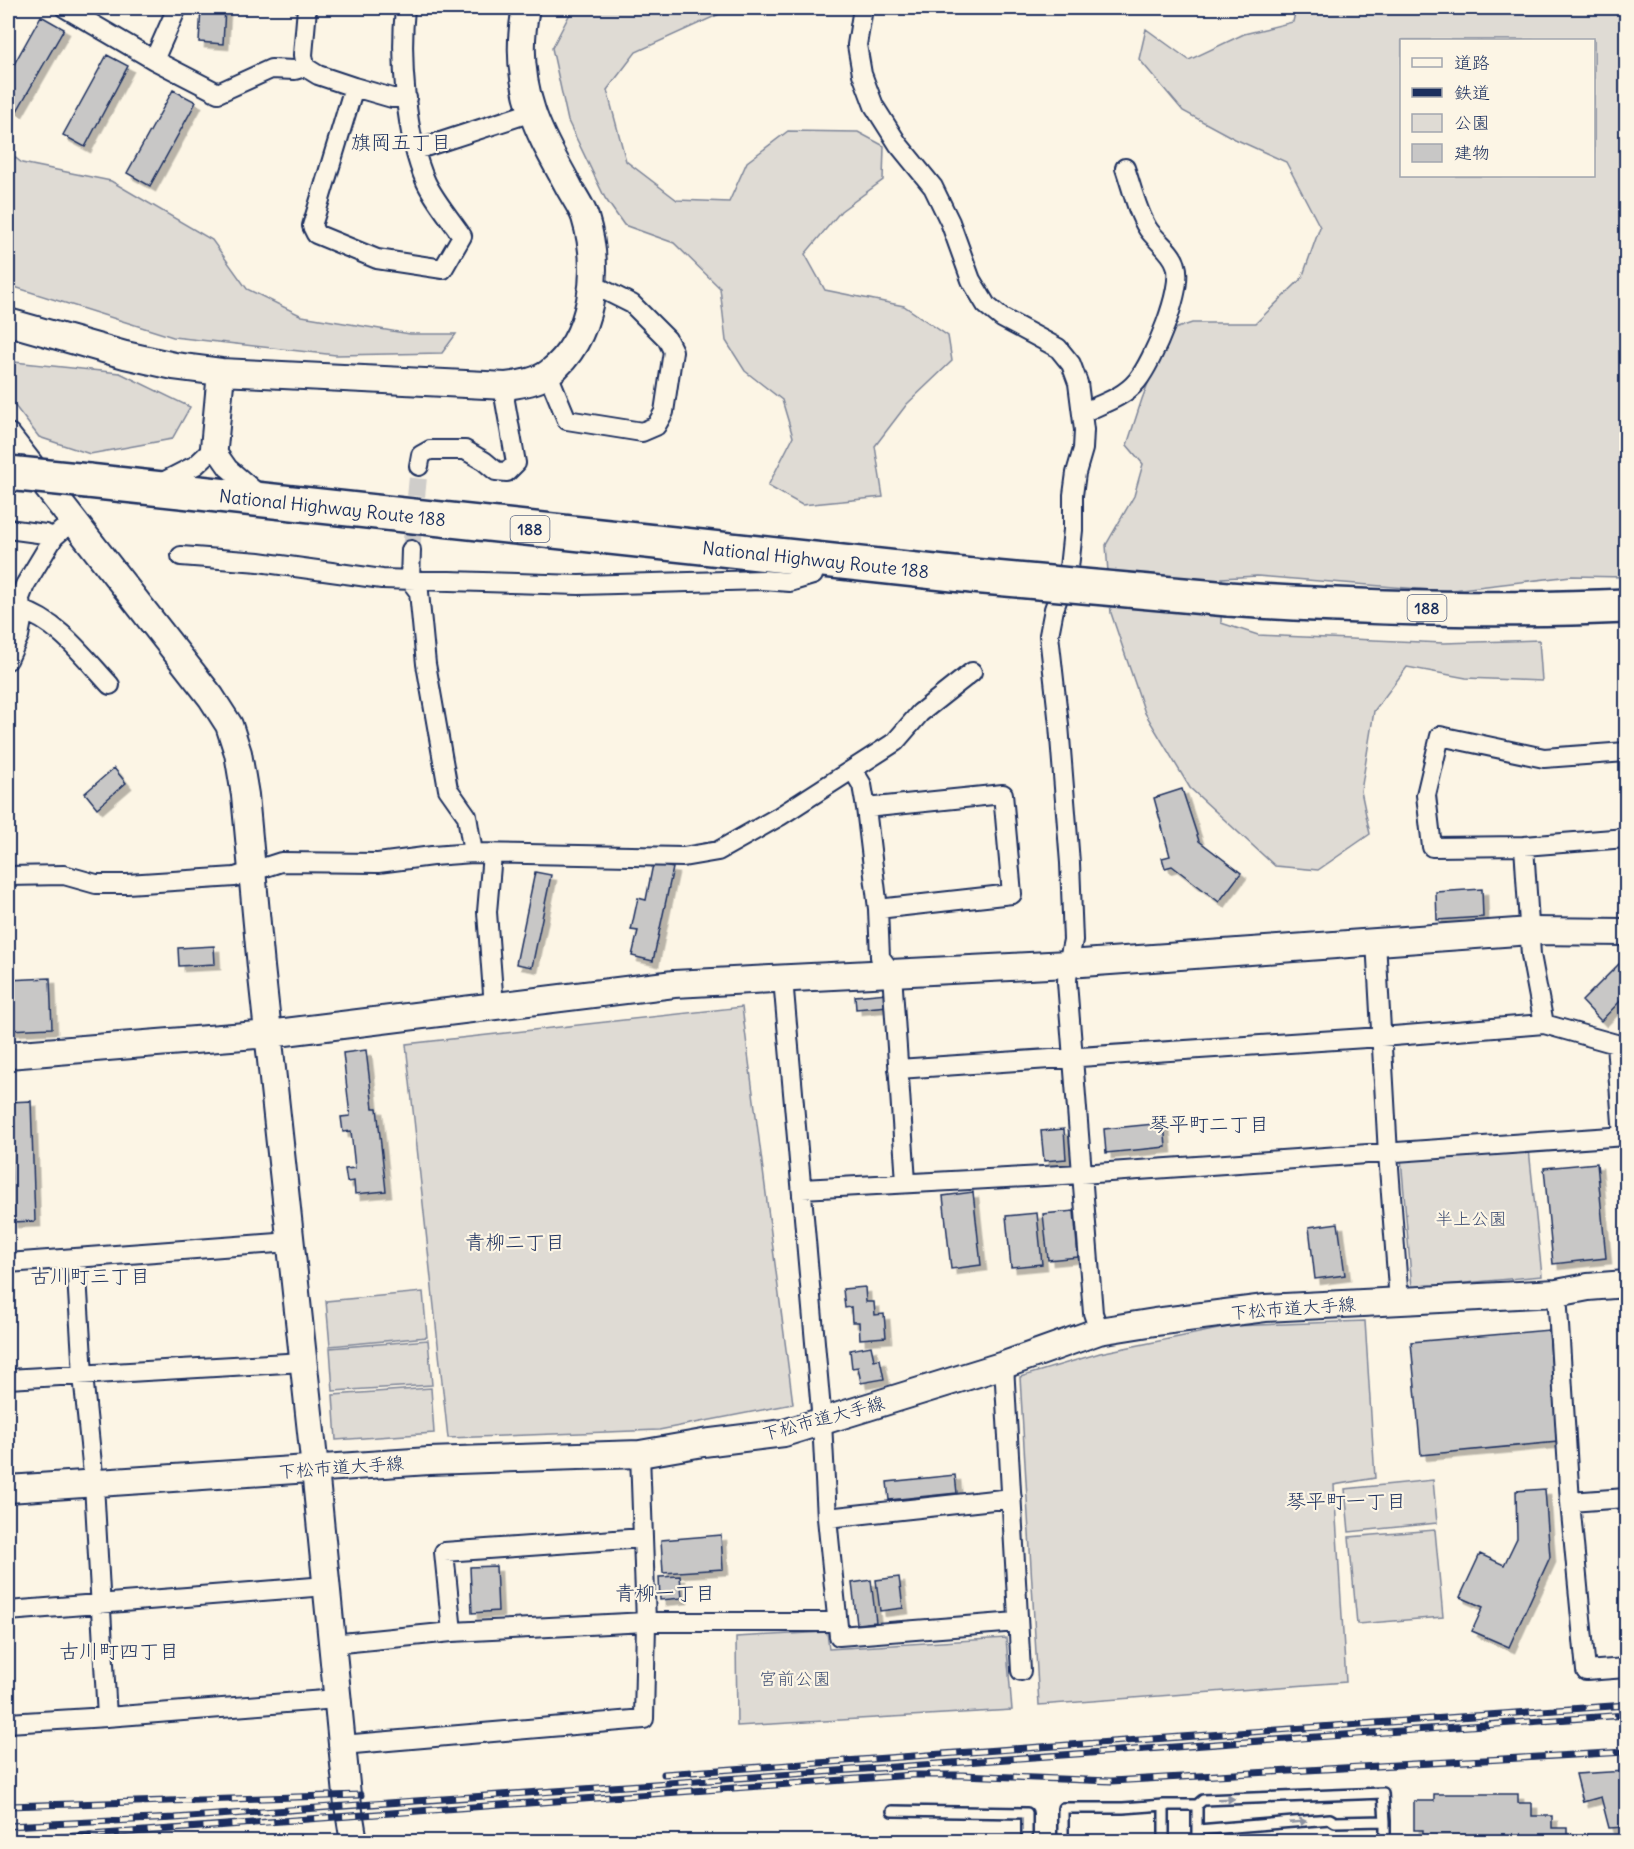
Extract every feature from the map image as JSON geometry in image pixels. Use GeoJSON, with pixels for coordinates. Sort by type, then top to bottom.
{"type":"FeatureCollection","features":[{"type":"Feature","properties":{"kind":"highway","name":"National Highway Route 188"},"geometry":{"type":"LineString","coordinates":[[8,473],[264,499],[818,561],[1228,599],[1350,607],[1540,610],[1626,606]]}},
{"type":"Feature","properties":{"kind":"street"},"geometry":{"type":"LineString","coordinates":[[65,8],[154,60],[218,93],[271,69],[295,70],[305,67],[318,75],[354,87],[392,98],[406,98]]}},
{"type":"Feature","properties":{"kind":"street"},"geometry":{"type":"LineString","coordinates":[[154,60],[177,8]]}},
{"type":"Feature","properties":{"kind":"street"},"geometry":{"type":"LineString","coordinates":[[305,67],[303,55],[307,8]]}},
{"type":"Feature","properties":{"kind":"street"},"geometry":{"type":"LineString","coordinates":[[354,87],[312,226],[316,234],[378,259],[443,269],[462,236],[427,182],[416,150],[406,98],[403,45],[405,8]]}},
{"type":"Feature","properties":{"kind":"street"},"geometry":{"type":"LineString","coordinates":[[10,328],[174,366],[221,372],[506,386],[531,381],[548,374],[568,354],[583,328],[592,289],[592,254],[585,216],[541,135],[524,84],[522,45],[526,8]]}},
{"type":"Feature","properties":{"kind":"street"},"geometry":{"type":"LineString","coordinates":[[863,8],[857,45],[862,74],[874,106],[898,144],[933,187],[950,222],[971,280],[986,305],[1002,318],[1058,348],[1071,364],[1078,383],[1084,430],[1083,449],[1076,472],[1073,495],[1073,530],[1068,568],[1054,609],[1049,635],[1070,863],[1073,940],[1067,982],[1093,1313],[1099,1331]]}},
{"type":"Feature","properties":{"kind":"street"},"geometry":{"type":"LineString","coordinates":[[416,150],[532,112]]}},
{"type":"Feature","properties":{"kind":"street"},"geometry":{"type":"LineString","coordinates":[[1082,413],[1120,396],[1137,380],[1171,309],[1177,288],[1178,273],[1175,261],[1147,228],[1125,168]]}},
{"type":"Feature","properties":{"kind":"street"},"geometry":{"type":"LineString","coordinates":[[548,374],[567,420],[642,432],[656,426],[664,412],[673,351],[667,339],[632,304],[604,290],[592,289]]}},
{"type":"Feature","properties":{"kind":"street"},"geometry":{"type":"LineString","coordinates":[[221,372],[214,448],[228,468],[264,499]]}},
{"type":"Feature","properties":{"kind":"street"},"geometry":{"type":"LineString","coordinates":[[419,466],[421,455],[429,450],[465,450],[496,471],[507,472],[516,463],[505,401],[506,386]]}},
{"type":"Feature","properties":{"kind":"street"},"geometry":{"type":"LineString","coordinates":[[8,437],[63,529],[211,697],[229,725],[240,764],[304,1362],[348,1805],[354,1842]]}},
{"type":"Feature","properties":{"kind":"street"},"geometry":{"type":"LineString","coordinates":[[153,488],[196,465],[214,448]]}},
{"type":"Feature","properties":{"kind":"street"},"geometry":{"type":"LineString","coordinates":[[8,529],[45,534],[63,529]]}},
{"type":"Feature","properties":{"kind":"street"},"geometry":{"type":"LineString","coordinates":[[8,660],[19,636],[22,620],[20,598],[25,585],[63,529]]}},
{"type":"Feature","properties":{"kind":"street"},"geometry":{"type":"LineString","coordinates":[[411,550],[410,580],[419,592],[426,664],[448,789],[467,816],[473,853]]}},
{"type":"Feature","properties":{"kind":"street"},"geometry":{"type":"LineString","coordinates":[[181,556],[259,562],[382,579],[579,585],[763,580],[790,582],[813,575],[818,561]]}},
{"type":"Feature","properties":{"kind":"street"},"geometry":{"type":"LineString","coordinates":[[21,610],[34,614],[65,637],[110,685]]}},
{"type":"Feature","properties":{"kind":"street"},"geometry":{"type":"LineString","coordinates":[[8,876],[64,876],[96,884],[117,884],[235,877],[280,862],[378,863],[473,853],[683,857],[718,851],[780,816],[895,742],[920,713],[972,672]]}},
{"type":"Feature","properties":{"kind":"street"},"geometry":{"type":"LineString","coordinates":[[1626,752],[1544,758],[1440,736],[1426,795],[1432,847],[1524,846],[1626,838]]}},
{"type":"Feature","properties":{"kind":"street"},"geometry":{"type":"LineString","coordinates":[[853,770],[862,784],[866,808],[878,909],[880,957],[892,973],[906,1182]]}},
{"type":"Feature","properties":{"kind":"street"},"geometry":{"type":"LineString","coordinates":[[866,808],[1003,794],[1012,894],[878,909]]}},
{"type":"Feature","properties":{"kind":"street"},"geometry":{"type":"LineString","coordinates":[[1524,846],[1531,955],[1544,1024]]}},
{"type":"Feature","properties":{"kind":"street"},"geometry":{"type":"LineString","coordinates":[[492,854],[487,912],[494,1007]]}},
{"type":"Feature","properties":{"kind":"street"},"geometry":{"type":"LineString","coordinates":[[8,1055],[269,1034],[674,984],[1068,964],[1377,940],[1531,931],[1626,932]]}},
{"type":"Feature","properties":{"kind":"street"},"geometry":{"type":"LineString","coordinates":[[1377,940],[1388,1154],[1399,1302]]}},
{"type":"Feature","properties":{"kind":"street"},"geometry":{"type":"LineString","coordinates":[[783,979],[822,1422],[827,1518],[839,1636],[1017,1622]]}},
{"type":"Feature","properties":{"kind":"street"},"geometry":{"type":"LineString","coordinates":[[802,1189],[1081,1174],[1624,1136],[1616,1044],[1544,1024],[1381,1038],[898,1069]]}},
{"type":"Feature","properties":{"kind":"street"},"geometry":{"type":"LineString","coordinates":[[8,1263],[291,1242]]}},
{"type":"Feature","properties":{"kind":"street"},"geometry":{"type":"LineString","coordinates":[[76,1259],[83,1375],[94,1484],[108,1718]]}},
{"type":"Feature","properties":{"kind":"street","name":"下松市道大手線"},"geometry":{"type":"LineString","coordinates":[[8,1489],[429,1461],[640,1454],[784,1433],[1004,1365],[1099,1331],[1265,1308],[1557,1293],[1588,1287],[1626,1284]]}},
{"type":"Feature","properties":{"kind":"street"},"geometry":{"type":"LineString","coordinates":[[1557,1293],[1570,1502],[1586,1671],[1626,1668]]}},
{"type":"Feature","properties":{"kind":"street"},"geometry":{"type":"LineString","coordinates":[[8,1379],[304,1362]]}},
{"type":"Feature","properties":{"kind":"street"},"geometry":{"type":"LineString","coordinates":[[1004,1365],[1021,1671]]}},
{"type":"Feature","properties":{"kind":"street"},"geometry":{"type":"LineString","coordinates":[[342,1745],[644,1719],[646,1622],[640,1454]]}},
{"type":"Feature","properties":{"kind":"street"},"geometry":{"type":"LineString","coordinates":[[827,1518],[1012,1498]]}},
{"type":"Feature","properties":{"kind":"street"},"geometry":{"type":"LineString","coordinates":[[1570,1502],[1626,1498]]}},
{"type":"Feature","properties":{"kind":"street"},"geometry":{"type":"LineString","coordinates":[[452,1632],[444,1552],[643,1538]]}},
{"type":"Feature","properties":{"kind":"street"},"geometry":{"type":"LineString","coordinates":[[8,1611],[326,1586]]}},
{"type":"Feature","properties":{"kind":"street"},"geometry":{"type":"LineString","coordinates":[[332,1644],[452,1632],[646,1622],[837,1622]]}},
{"type":"Feature","properties":{"kind":"street"},"geometry":{"type":"LineString","coordinates":[[8,1723],[108,1718],[337,1699]]}},
{"type":"Feature","properties":{"kind":"lane"},"geometry":{"type":"LineString","coordinates":[[1063,1842],[1064,1808],[1197,1805],[1203,1800],[1383,1793],[1385,1842]]}},
{"type":"Feature","properties":{"kind":"lane"},"geometry":{"type":"LineString","coordinates":[[1164,1805],[1164,1842]]}},
{"type":"Feature","properties":{"kind":"lane"},"geometry":{"type":"LineString","coordinates":[[1197,1805],[1197,1842]]}},
{"type":"Feature","properties":{"kind":"lane"},"geometry":{"type":"LineString","coordinates":[[892,1811],[1027,1813],[1027,1842]]}},
{"type":"Feature","properties":{"kind":"lane"},"geometry":{"type":"LineString","coordinates":[[1198,1830],[1330,1820],[1335,1822],[1385,1821]]}},
{"type":"Feature","properties":{"kind":"green space"},"geometry":{"type":"Polygon","coordinates":[[[573,8],[725,8],[724,12],[636,52],[607,90],[626,161],[677,200],[729,202],[747,162],[788,131],[858,132],[884,146],[883,180],[841,211],[805,254],[825,290],[904,306],[948,336],[952,361],[907,404],[875,446],[883,497],[802,505],[768,486],[793,437],[782,400],[745,371],[726,341],[720,288],[674,243],[624,225],[605,198],[568,121],[552,48],[573,8]]]}},
{"type":"Feature","properties":{"kind":"green space"},"geometry":{"type":"Polygon","coordinates":[[[1296,8],[1626,8],[1626,577],[1571,576],[1444,591],[1257,576],[1222,578],[1221,623],[1258,635],[1444,643],[1539,640],[1542,681],[1466,678],[1407,667],[1374,711],[1361,791],[1370,834],[1318,870],[1275,866],[1190,788],[1145,713],[1111,613],[1106,545],[1134,496],[1143,464],[1127,445],[1168,331],[1192,323],[1256,323],[1302,278],[1320,227],[1286,162],[1235,139],[1183,111],[1139,59],[1146,29],[1189,60],[1244,34],[1293,22],[1296,8]]]}},
{"type":"Feature","properties":{"kind":"green space"},"geometry":{"type":"Polygon","coordinates":[[[8,152],[22,163],[111,181],[212,240],[247,289],[302,316],[410,334],[456,334],[442,353],[336,355],[173,337],[8,285],[8,152]]]}},
{"type":"Feature","properties":{"kind":"green space"},"geometry":{"type":"Polygon","coordinates":[[[14,362],[120,373],[190,407],[172,439],[90,454],[39,437],[8,397],[8,367],[14,362]]]}},
{"type":"Feature","properties":{"kind":"green space"},"geometry":{"type":"Polygon","coordinates":[[[742,1007],[793,1404],[659,1430],[448,1438],[406,1044],[742,1007]]]}},
{"type":"Feature","properties":{"kind":"green space","name":"半上公園"},"geometry":{"type":"Polygon","coordinates":[[[1529,1149],[1542,1276],[1412,1288],[1401,1158],[1529,1149]]]}},
{"type":"Feature","properties":{"kind":"green space"},"geometry":{"type":"Polygon","coordinates":[[[423,1292],[427,1337],[330,1346],[326,1301],[423,1292]]]}},
{"type":"Feature","properties":{"kind":"green space"},"geometry":{"type":"Polygon","coordinates":[[[1365,1321],[1375,1478],[1334,1485],[1346,1682],[1039,1705],[1020,1377],[1100,1353],[1233,1326],[1365,1321]]]}},
{"type":"Feature","properties":{"kind":"green space"},"geometry":{"type":"Polygon","coordinates":[[[428,1340],[432,1385],[333,1391],[330,1348],[428,1340]]]}},
{"type":"Feature","properties":{"kind":"green space"},"geometry":{"type":"Polygon","coordinates":[[[431,1388],[434,1433],[336,1440],[333,1395],[431,1388]]]}},
{"type":"Feature","properties":{"kind":"green space"},"geometry":{"type":"Polygon","coordinates":[[[1433,1480],[1437,1523],[1349,1532],[1345,1489],[1433,1480]]]}},
{"type":"Feature","properties":{"kind":"green space"},"geometry":{"type":"Polygon","coordinates":[[[1435,1530],[1443,1617],[1357,1624],[1349,1537],[1435,1530]]]}},
{"type":"Feature","properties":{"kind":"green space","name":"宮前公園"},"geometry":{"type":"Polygon","coordinates":[[[827,1632],[829,1649],[1006,1638],[1012,1710],[737,1726],[736,1637],[827,1632]]]}},
{"type":"Feature","properties":{"kind":"building"},"geometry":{"type":"Polygon","coordinates":[[[201,8],[225,8],[223,44],[199,42],[201,8]]]}},
{"type":"Feature","properties":{"kind":"building"},"geometry":{"type":"Polygon","coordinates":[[[41,16],[64,29],[17,111],[8,106],[8,75],[41,16]]]}},
{"type":"Feature","properties":{"kind":"building"},"geometry":{"type":"Polygon","coordinates":[[[107,55],[128,66],[85,147],[63,135],[107,55]]]}},
{"type":"Feature","properties":{"kind":"building"},"geometry":{"type":"Polygon","coordinates":[[[173,90],[196,102],[150,186],[127,173],[173,90]]]}},
{"type":"Feature","properties":{"kind":"building"},"geometry":{"type":"Polygon","coordinates":[[[114,768],[126,783],[97,808],[85,793],[114,768]]]}},
{"type":"Feature","properties":{"kind":"building"},"geometry":{"type":"Polygon","coordinates":[[[1182,789],[1199,841],[1241,873],[1219,902],[1172,866],[1165,868],[1162,858],[1170,856],[1154,798],[1182,789]]]}},
{"type":"Feature","properties":{"kind":"building"},"geometry":{"type":"Polygon","coordinates":[[[653,864],[673,868],[653,961],[632,956],[638,931],[631,930],[638,898],[646,900],[653,864]]]}},
{"type":"Feature","properties":{"kind":"building"},"geometry":{"type":"Polygon","coordinates":[[[535,872],[551,875],[532,967],[516,964],[535,872]]]}},
{"type":"Feature","properties":{"kind":"building"},"geometry":{"type":"Polygon","coordinates":[[[1482,889],[1483,917],[1437,920],[1436,892],[1482,889]]]}},
{"type":"Feature","properties":{"kind":"building"},"geometry":{"type":"Polygon","coordinates":[[[214,946],[215,964],[179,966],[178,948],[214,946]]]}},
{"type":"Feature","properties":{"kind":"building"},"geometry":{"type":"Polygon","coordinates":[[[1624,959],[1626,962],[1626,995],[1601,1021],[1582,1001],[1624,959]]]}},
{"type":"Feature","properties":{"kind":"building"},"geometry":{"type":"Polygon","coordinates":[[[50,978],[52,1028],[8,1030],[8,980],[50,978]]]}},
{"type":"Feature","properties":{"kind":"building"},"geometry":{"type":"Polygon","coordinates":[[[887,993],[888,1006],[856,1009],[855,996],[887,993]]]}},
{"type":"Feature","properties":{"kind":"building"},"geometry":{"type":"Polygon","coordinates":[[[366,1050],[373,1108],[377,1108],[386,1191],[355,1194],[354,1181],[347,1182],[345,1169],[355,1168],[351,1131],[343,1132],[341,1117],[350,1116],[343,1053],[366,1050]]]}},
{"type":"Feature","properties":{"kind":"building"},"geometry":{"type":"Polygon","coordinates":[[[31,1101],[35,1221],[12,1222],[8,1102],[31,1101]]]}},
{"type":"Feature","properties":{"kind":"building"},"geometry":{"type":"Polygon","coordinates":[[[1164,1123],[1166,1147],[1106,1153],[1104,1129],[1164,1123]]]}},
{"type":"Feature","properties":{"kind":"building"},"geometry":{"type":"Polygon","coordinates":[[[1064,1129],[1066,1159],[1044,1161],[1041,1131],[1064,1129]]]}},
{"type":"Feature","properties":{"kind":"building"},"geometry":{"type":"Polygon","coordinates":[[[1597,1163],[1606,1258],[1553,1264],[1544,1168],[1597,1163]]]}},
{"type":"Feature","properties":{"kind":"building"},"geometry":{"type":"Polygon","coordinates":[[[973,1192],[981,1265],[951,1269],[943,1196],[973,1192]]]}},
{"type":"Feature","properties":{"kind":"building"},"geometry":{"type":"Polygon","coordinates":[[[1074,1211],[1078,1257],[1048,1260],[1043,1214],[1074,1211]]]}},
{"type":"Feature","properties":{"kind":"building"},"geometry":{"type":"Polygon","coordinates":[[[1037,1213],[1042,1264],[1011,1267],[1006,1216],[1037,1213]]]}},
{"type":"Feature","properties":{"kind":"building"},"geometry":{"type":"Polygon","coordinates":[[[1338,1223],[1345,1275],[1315,1279],[1309,1227],[1338,1223]]]}},
{"type":"Feature","properties":{"kind":"building"},"geometry":{"type":"Polygon","coordinates":[[[865,1287],[866,1302],[874,1302],[875,1315],[884,1314],[886,1337],[860,1339],[859,1322],[852,1322],[851,1307],[845,1308],[843,1289],[865,1287]]]}},
{"type":"Feature","properties":{"kind":"building"},"geometry":{"type":"Polygon","coordinates":[[[1549,1330],[1558,1442],[1421,1455],[1411,1342],[1549,1330]]]}},
{"type":"Feature","properties":{"kind":"building"},"geometry":{"type":"Polygon","coordinates":[[[871,1346],[874,1360],[880,1359],[884,1379],[861,1383],[858,1367],[852,1368],[850,1350],[871,1346]]]}},
{"type":"Feature","properties":{"kind":"building"},"geometry":{"type":"Polygon","coordinates":[[[955,1475],[957,1493],[889,1500],[887,1482],[955,1475]]]}},
{"type":"Feature","properties":{"kind":"building"},"geometry":{"type":"Polygon","coordinates":[[[1545,1489],[1550,1557],[1509,1647],[1472,1631],[1483,1607],[1460,1597],[1480,1554],[1504,1565],[1517,1538],[1516,1491],[1545,1489]]]}},
{"type":"Feature","properties":{"kind":"building"},"geometry":{"type":"Polygon","coordinates":[[[721,1535],[723,1569],[663,1573],[661,1540],[721,1535]]]}},
{"type":"Feature","properties":{"kind":"building"},"geometry":{"type":"Polygon","coordinates":[[[496,1566],[498,1611],[472,1613],[470,1567],[496,1566]]]}},
{"type":"Feature","properties":{"kind":"building"},"geometry":{"type":"Polygon","coordinates":[[[680,1576],[682,1598],[660,1600],[659,1577],[680,1576]]]}},
{"type":"Feature","properties":{"kind":"building"},"geometry":{"type":"Polygon","coordinates":[[[899,1577],[903,1608],[880,1611],[876,1580],[899,1577]]]}},
{"type":"Feature","properties":{"kind":"building"},"geometry":{"type":"Polygon","coordinates":[[[871,1580],[876,1622],[857,1624],[852,1583],[871,1580]]]}},
{"type":"Feature","properties":{"kind":"building"},"geometry":{"type":"Polygon","coordinates":[[[1626,1771],[1626,1827],[1609,1828],[1601,1797],[1583,1802],[1576,1774],[1626,1771]]]}},
{"type":"Feature","properties":{"kind":"building"},"geometry":{"type":"Polygon","coordinates":[[[1434,1794],[1518,1794],[1518,1803],[1532,1803],[1532,1816],[1552,1816],[1552,1828],[1567,1828],[1567,1842],[1423,1842],[1423,1830],[1414,1830],[1414,1801],[1434,1801],[1434,1794]]]}},
{"type":"Feature","properties":{"kind":"building"},"geometry":{"type":"Polygon","coordinates":[[[1326,1838],[1345,1838],[1345,1842],[1326,1842],[1326,1838]]]}},
{"type":"Feature","properties":{"kind":"tunnel"},"geometry":{"type":"LineString","coordinates":[[411,550],[419,466]]}},
{"type":"Feature","properties":{"kind":"railway"},"geometry":{"type":"LineString","coordinates":[[664,1774],[1626,1705]]}},
{"type":"Feature","properties":{"kind":"railway"},"geometry":{"type":"LineString","coordinates":[[8,1826],[175,1818],[1626,1715]]}},
{"type":"Feature","properties":{"kind":"railway"},"geometry":{"type":"LineString","coordinates":[[8,1841],[912,1775],[1111,1781],[1626,1752]]}},
{"type":"Feature","properties":{"kind":"railway"},"geometry":{"type":"LineString","coordinates":[[8,1806],[361,1795]]}},
{"type":"Feature","properties":{"kind":"district","name":"旗岡五丁目"},"geometry":{"type":"Point","coordinates":[401,141]}},
{"type":"Feature","properties":{"kind":"district","name":"琴平町二丁目"},"geometry":{"type":"Point","coordinates":[1209,1123]}},
{"type":"Feature","properties":{"kind":"district","name":"青柳二丁目"},"geometry":{"type":"Point","coordinates":[515,1241]}},
{"type":"Feature","properties":{"kind":"district","name":"古川町三丁目"},"geometry":{"type":"Point","coordinates":[90,1275]}},
{"type":"Feature","properties":{"kind":"district","name":"琴平町一丁目"},"geometry":{"type":"Point","coordinates":[1346,1500]}},
{"type":"Feature","properties":{"kind":"district","name":"青柳一丁目"},"geometry":{"type":"Point","coordinates":[665,1592]}},
{"type":"Feature","properties":{"kind":"district","name":"古川町四丁目"},"geometry":{"type":"Point","coordinates":[119,1650]}}]}
